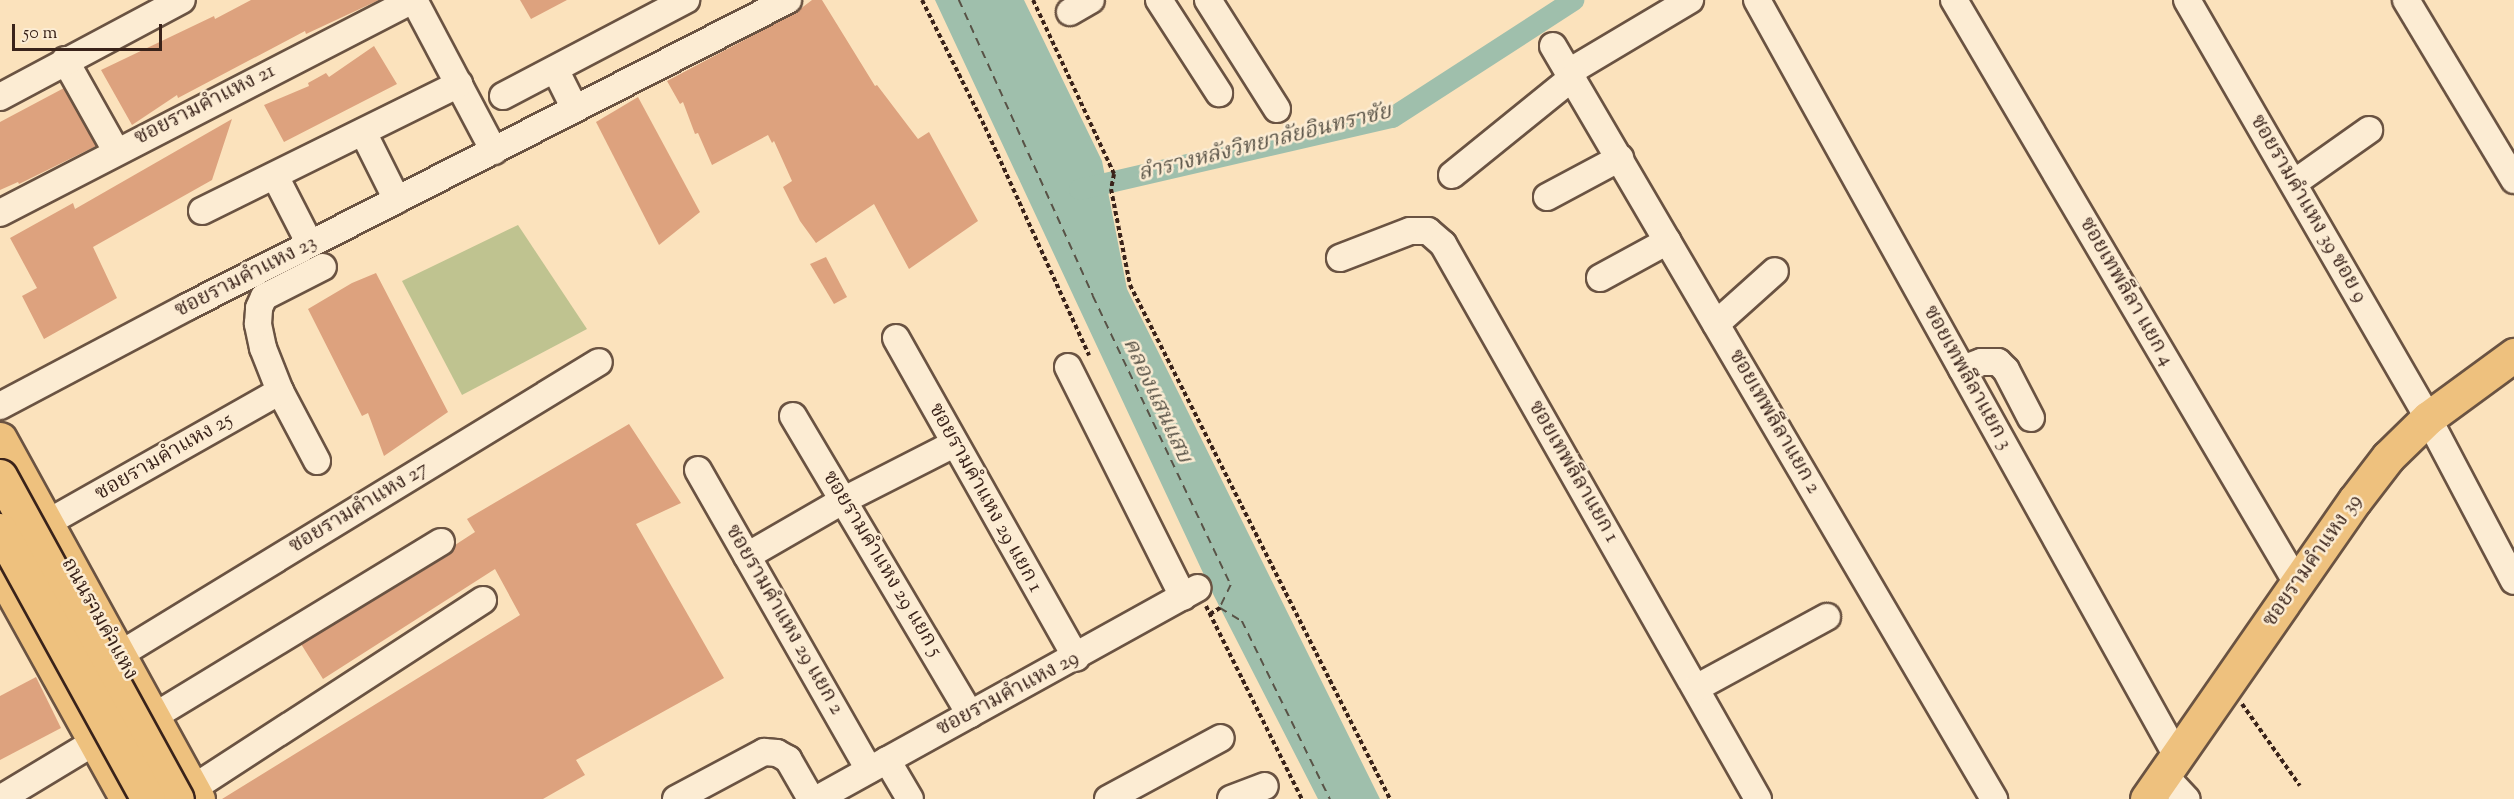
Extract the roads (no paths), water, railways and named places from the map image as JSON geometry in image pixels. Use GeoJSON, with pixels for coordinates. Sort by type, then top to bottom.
{"type":"FeatureCollection","features":[{"type":"Feature","properties":{"kind":"main road","name":"ซอยรามคำแหง 39"},"geometry":{"type":"LineString","coordinates":[[2162,777],[2388,457],[2428,418],[2514,355]]}},
{"type":"Feature","properties":{"kind":"main road","name":"ถนนรามคำแหง"},"geometry":{"type":"LineString","coordinates":[[0,439],[153,717],[189,796]]}},
{"type":"Feature","properties":{"kind":"main road","name":"ถนนรามคำแหง"},"geometry":{"type":"LineString","coordinates":[[0,476],[189,796]]}},
{"type":"Feature","properties":{"kind":"main road","name":"ถนนรามคำแหง"},"geometry":{"type":"LineString","coordinates":[[0,530],[148,799]]}},
{"type":"Feature","properties":{"kind":"main road"},"geometry":{"type":"LineString","coordinates":[[0,570],[127,799]]}},
{"type":"Feature","properties":{"kind":"main road"},"geometry":{"type":"LineString","coordinates":[[21,608],[76,576]]}},
{"type":"Feature","properties":{"kind":"street"},"geometry":{"type":"LineString","coordinates":[[0,97],[65,60],[182,0]]}},
{"type":"Feature","properties":{"kind":"street"},"geometry":{"type":"LineString","coordinates":[[413,0],[494,151]]}},
{"type":"Feature","properties":{"kind":"street","name":"ซอยรามคำแหง 21"},"geometry":{"type":"LineString","coordinates":[[0,213],[116,151],[413,0]]}},
{"type":"Feature","properties":{"kind":"street"},"geometry":{"type":"LineString","coordinates":[[503,96],[556,71],[686,0]]}},
{"type":"Feature","properties":{"kind":"street","name":"ซอยรามคำแหง 23"},"geometry":{"type":"LineString","coordinates":[[0,406],[310,244],[788,0]]}},
{"type":"Feature","properties":{"kind":"street"},"geometry":{"type":"LineString","coordinates":[[1159,0],[1219,93]]}},
{"type":"Feature","properties":{"kind":"street"},"geometry":{"type":"LineString","coordinates":[[1208,0],[1277,109]]}},
{"type":"Feature","properties":{"kind":"street"},"geometry":{"type":"LineString","coordinates":[[1452,175],[1571,74],[1690,0]]}},
{"type":"Feature","properties":{"kind":"street","name":"ซอยเทพลีลาแยก 3"},"geometry":{"type":"LineString","coordinates":[[1757,0],[1962,369],[2162,777],[2186,799]]}},
{"type":"Feature","properties":{"kind":"street","name":"ซอยเทพลีลา แยก 4"},"geometry":{"type":"LineString","coordinates":[[1954,0],[2297,583]]}},
{"type":"Feature","properties":{"kind":"street","name":"ซอยรามคำแหง 39 ซอย 9"},"geometry":{"type":"LineString","coordinates":[[2187,0],[2428,418],[2514,581]]}},
{"type":"Feature","properties":{"kind":"street"},"geometry":{"type":"LineString","coordinates":[[2406,0],[2514,180]]}},
{"type":"Feature","properties":{"kind":"street","name":"ซอยเทพลีลาแยก 2"},"geometry":{"type":"LineString","coordinates":[[1553,46],[1994,799]]}},
{"type":"Feature","properties":{"kind":"street"},"geometry":{"type":"LineString","coordinates":[[65,60],[116,151]]}},
{"type":"Feature","properties":{"kind":"street"},"geometry":{"type":"LineString","coordinates":[[556,71],[575,109]]}},
{"type":"Feature","properties":{"kind":"street"},"geometry":{"type":"LineString","coordinates":[[202,211],[459,84]]}},
{"type":"Feature","properties":{"kind":"street"},"geometry":{"type":"LineString","coordinates":[[2294,183],[2369,130]]}},
{"type":"Feature","properties":{"kind":"street"},"geometry":{"type":"LineString","coordinates":[[363,132],[397,200]]}},
{"type":"Feature","properties":{"kind":"street"},"geometry":{"type":"LineString","coordinates":[[1547,197],[1620,158]]}},
{"type":"Feature","properties":{"kind":"street"},"geometry":{"type":"LineString","coordinates":[[275,176],[310,244]]}},
{"type":"Feature","properties":{"kind":"street","name":"ซอยเทพลีลาแยก 1"},"geometry":{"type":"LineString","coordinates":[[1340,258],[1410,231],[1428,231],[1443,244],[1758,799]]}},
{"type":"Feature","properties":{"kind":"street"},"geometry":{"type":"LineString","coordinates":[[1600,278],[1668,241]]}},
{"type":"Feature","properties":{"kind":"street"},"geometry":{"type":"LineString","coordinates":[[318,461],[280,391],[263,348],[258,324],[259,308],[264,297],[323,267]]}},
{"type":"Feature","properties":{"kind":"street"},"geometry":{"type":"LineString","coordinates":[[1716,324],[1775,271]]}},
{"type":"Feature","properties":{"kind":"street","name":"ซอยรามคำแหง 29 แยก 1"},"geometry":{"type":"LineString","coordinates":[[896,338],[1076,658]]}},
{"type":"Feature","properties":{"kind":"street"},"geometry":{"type":"LineString","coordinates":[[1962,369],[1987,361],[1998,362],[2006,370],[2031,418]]}},
{"type":"Feature","properties":{"kind":"street","name":"ซอยรามคำแหง 27"},"geometry":{"type":"LineString","coordinates":[[119,655],[599,362]]}},
{"type":"Feature","properties":{"kind":"street","name":"ซอยรามคำแหง 29"},"geometry":{"type":"LineString","coordinates":[[817,799],[969,714],[1076,658],[1190,592],[1068,367]]}},
{"type":"Feature","properties":{"kind":"street","name":"ซอยรามคำแหง 25"},"geometry":{"type":"LineString","coordinates":[[47,523],[280,391]]}},
{"type":"Feature","properties":{"kind":"street","name":"ซอยรามคำแหง 29 แยก 5"},"geometry":{"type":"LineString","coordinates":[[793,416],[969,714]]}},
{"type":"Feature","properties":{"kind":"street"},"geometry":{"type":"LineString","coordinates":[[747,556],[844,500],[954,444]]}},
{"type":"Feature","properties":{"kind":"street","name":"ซอยรามคำแหง 29 แยก 2"},"geometry":{"type":"LineString","coordinates":[[698,470],[747,556],[878,765],[910,799]]}},
{"type":"Feature","properties":{"kind":"street"},"geometry":{"type":"LineString","coordinates":[[153,717],[441,542]]}},
{"type":"Feature","properties":{"kind":"street"},"geometry":{"type":"LineString","coordinates":[[189,796],[483,600]]}},
{"type":"Feature","properties":{"kind":"street"},"geometry":{"type":"LineString","coordinates":[[1696,688],[1827,617]]}},
{"type":"Feature","properties":{"kind":"street"},"geometry":{"type":"LineString","coordinates":[[1108,799],[1221,738]]}},
{"type":"Feature","properties":{"kind":"street"},"geometry":{"type":"LineString","coordinates":[[0,799],[96,741]]}},
{"type":"Feature","properties":{"kind":"street"},"geometry":{"type":"LineString","coordinates":[[676,799],[764,752],[777,753],[788,759],[811,799]]}},
{"type":"Feature","properties":{"kind":"street"},"geometry":{"type":"LineString","coordinates":[[1231,799],[1265,786]]}},
{"type":"Feature","properties":{"kind":"water","name":"คลองแสนแสบ"},"geometry":{"type":"Polygon","coordinates":[[[935,0],[1024,0],[1102,161],[1127,289],[1380,799],[1318,799],[1212,592],[935,0]]]}},
{"type":"Feature","properties":{"kind":"waterway","name":"ลำรางหลังวิทยาลัยอินทราชัย"},"geometry":{"type":"LineString","coordinates":[[1079,189],[1392,117],[1573,0]]}}]}
